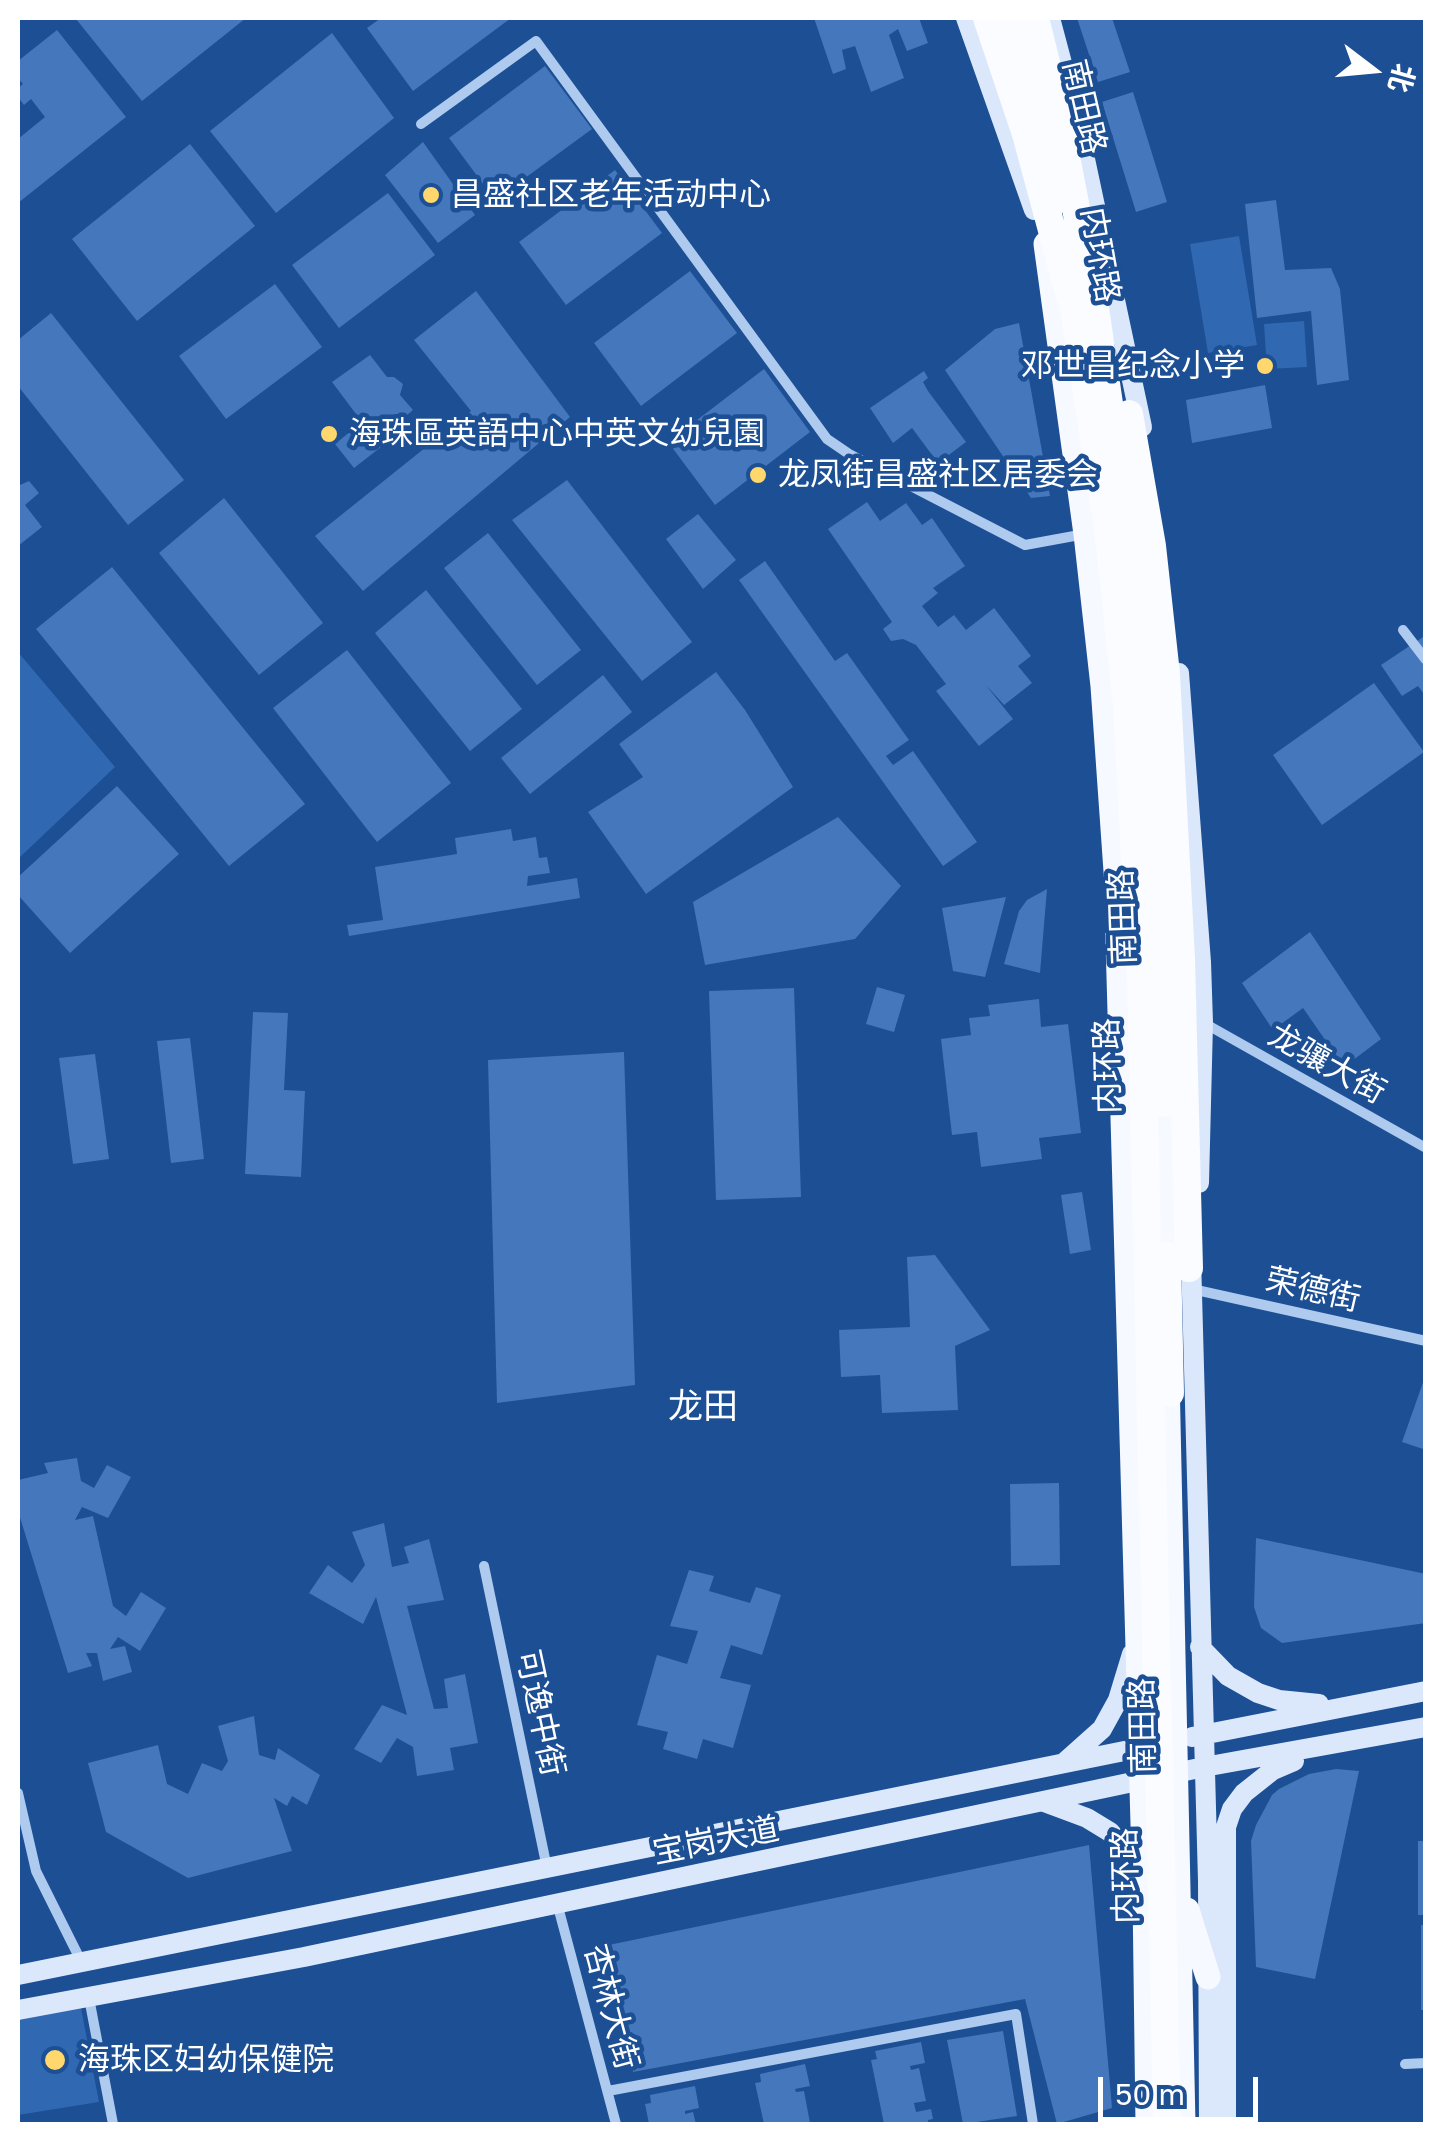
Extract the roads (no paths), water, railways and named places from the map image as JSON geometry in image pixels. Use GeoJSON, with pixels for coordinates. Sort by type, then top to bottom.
{"type":"FeatureCollection","features":[{"type":"Feature","properties":{"kind":"highway"},"geometry":{"type":"LineString","coordinates":[[987,18],[1030,151],[1096,317]]}},
{"type":"Feature","properties":{"kind":"highway","name":"内环路"},"geometry":{"type":"LineString","coordinates":[[1011,18],[1096,317],[1109,537],[1134,798],[1142,998],[1147,2124]]}},
{"type":"Feature","properties":{"kind":"highway","name":"内环路"},"geometry":{"type":"LineString","coordinates":[[1032,18],[1095,308],[1128,524],[1152,767],[1168,1314],[1184,2124]]}},
{"type":"Feature","properties":{"kind":"highway"},"geometry":{"type":"LineString","coordinates":[[1069,179],[1132,430],[1152,546],[1172,748],[1190,1278]]}},
{"type":"Feature","properties":{"kind":"main road"},"geometry":{"type":"LineString","coordinates":[[966,18],[1045,240]]}},
{"type":"Feature","properties":{"kind":"main road","name":"南田路"},"geometry":{"type":"LineString","coordinates":[[1002,18],[1018,82],[1045,240],[1104,686],[1116,871],[1145,1894],[1147,2124]]}},
{"type":"Feature","properties":{"kind":"main road","name":"南田路"},"geometry":{"type":"LineString","coordinates":[[1032,18],[1065,117],[1069,179],[1096,317],[1129,566],[1151,798],[1184,2124]]}},
{"type":"Feature","properties":{"kind":"main road"},"geometry":{"type":"LineString","coordinates":[[1050,18],[1064,72],[1065,117],[1096,317],[1128,362],[1155,495],[1176,644],[1196,883],[1203,1023],[1200,1161],[1190,1278],[1210,2124]]}},
{"type":"Feature","properties":{"kind":"main road"},"geometry":{"type":"LineString","coordinates":[[1166,1362],[1190,1278]]}},
{"type":"Feature","properties":{"kind":"main road"},"geometry":{"type":"LineString","coordinates":[[1168,1433],[1191,1344]]}},
{"type":"Feature","properties":{"kind":"main road"},"geometry":{"type":"LineString","coordinates":[[1170,1487],[1198,1538]]}},
{"type":"Feature","properties":{"kind":"main road"},"geometry":{"type":"LineString","coordinates":[[1171,1540],[1199,1593]]}},
{"type":"Feature","properties":{"kind":"main road"},"geometry":{"type":"LineString","coordinates":[[1062,1765],[1102,1729],[1118,1700],[1130,1666],[1137,1627]]}},
{"type":"Feature","properties":{"kind":"main road"},"geometry":{"type":"LineString","coordinates":[[1200,1647],[1228,1676],[1258,1694],[1304,1704],[1356,1704]]}},
{"type":"Feature","properties":{"kind":"main road","name":"宝岗大道"},"geometry":{"type":"LineString","coordinates":[[18,1975],[1426,1691]]}},
{"type":"Feature","properties":{"kind":"main road","name":"宝岗大道"},"geometry":{"type":"LineString","coordinates":[[18,2010],[557,1903],[1204,1767],[1426,1727]]}},
{"type":"Feature","properties":{"kind":"main road"},"geometry":{"type":"LineString","coordinates":[[1226,2124],[1226,1827],[1232,1808],[1244,1793],[1273,1770],[1338,1744]]}},
{"type":"Feature","properties":{"kind":"main road"},"geometry":{"type":"LineString","coordinates":[[1042,1802],[1088,1818],[1119,1840],[1145,1894]]}},
{"type":"Feature","properties":{"kind":"main road"},"geometry":{"type":"LineString","coordinates":[[1208,1977],[1224,1880]]}},
{"type":"Feature","properties":{"kind":"main road"},"geometry":{"type":"LineString","coordinates":[[1179,1884],[1208,1977]]}},
{"type":"Feature","properties":{"kind":"main road"},"geometry":{"type":"LineString","coordinates":[[81,1961],[89,1998]]}},
{"type":"Feature","properties":{"kind":"street"},"geometry":{"type":"LineString","coordinates":[[422,124],[536,42],[827,439],[1026,544],[1086,534]]}},
{"type":"Feature","properties":{"kind":"street"},"geometry":{"type":"LineString","coordinates":[[1404,630],[1426,660]]}},
{"type":"Feature","properties":{"kind":"street","name":"龙骧大街"},"geometry":{"type":"LineString","coordinates":[[1203,1023],[1426,1148]]}},
{"type":"Feature","properties":{"kind":"street","name":"荣德街"},"geometry":{"type":"LineString","coordinates":[[1190,1278],[1426,1341]]}},
{"type":"Feature","properties":{"kind":"street","name":"可逸中街"},"geometry":{"type":"LineString","coordinates":[[484,1566],[547,1869]]}},
{"type":"Feature","properties":{"kind":"street"},"geometry":{"type":"LineString","coordinates":[[18,1793],[36,1871],[81,1961]]}},
{"type":"Feature","properties":{"kind":"street","name":"杏林大街"},"geometry":{"type":"LineString","coordinates":[[557,1903],[616,2124]]}},
{"type":"Feature","properties":{"kind":"street"},"geometry":{"type":"LineString","coordinates":[[89,1998],[113,2124]]}},
{"type":"Feature","properties":{"kind":"street"},"geometry":{"type":"LineString","coordinates":[[608,2091],[1016,2014],[1033,2124]]}},
{"type":"Feature","properties":{"kind":"street"},"geometry":{"type":"LineString","coordinates":[[1405,2064],[1426,2063]]}},
{"type":"Feature","properties":{"kind":"place","name":"昌盛社区老年活动中心"},"geometry":{"type":"Point","coordinates":[431,195]}},
{"type":"Feature","properties":{"kind":"place","name":"邓世昌纪念小学"},"geometry":{"type":"Point","coordinates":[1265,366]}},
{"type":"Feature","properties":{"kind":"place","name":"海珠區英語中心中英文幼兒園"},"geometry":{"type":"Point","coordinates":[329,434]}},
{"type":"Feature","properties":{"kind":"place","name":"龙凤街昌盛社区居委会"},"geometry":{"type":"Point","coordinates":[758,475]}},
{"type":"Feature","properties":{"kind":"place","name":"海珠区妇幼保健院"},"geometry":{"type":"Point","coordinates":[55,2060]}},
{"type":"Feature","properties":{"kind":"district","name":"龙田"},"geometry":{"type":"Point","coordinates":[703,1407]}}]}
